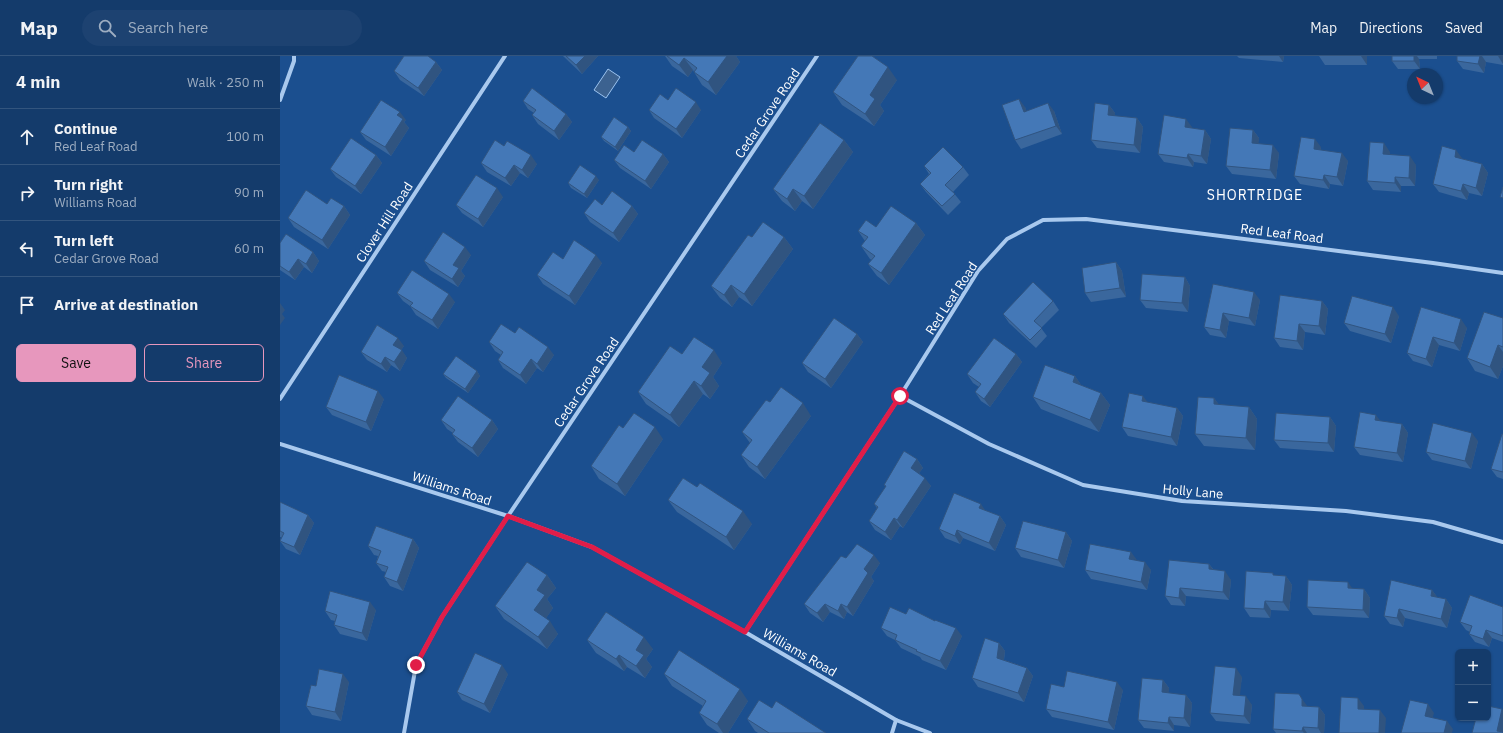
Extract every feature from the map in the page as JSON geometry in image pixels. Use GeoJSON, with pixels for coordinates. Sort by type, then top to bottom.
{"type":"FeatureCollection","features":[{"type":"Feature","properties":{"kind":"street"},"geometry":{"type":"LineString","coordinates":[[280,100],[294,61],[294,56]]}},
{"type":"Feature","properties":{"kind":"street","name":"Clover Hill Road"},"geometry":{"type":"LineString","coordinates":[[280,400],[504,56]]}},
{"type":"Feature","properties":{"kind":"street","name":"Cedar Grove Road"},"geometry":{"type":"LineString","coordinates":[[404,733],[416,665],[442,617],[508,516],[817,56]]}},
{"type":"Feature","properties":{"kind":"street","name":"Red Leaf Road"},"geometry":{"type":"LineString","coordinates":[[745,632],[900,396],[978,271],[1007,239],[1043,220],[1086,219],[1503,273]]}},
{"type":"Feature","properties":{"kind":"street","name":"Holly Lane"},"geometry":{"type":"LineString","coordinates":[[900,396],[989,444],[1083,485],[1182,501],[1346,511],[1433,522],[1503,542]]}},
{"type":"Feature","properties":{"kind":"street","name":"Williams Road"},"geometry":{"type":"LineString","coordinates":[[280,444],[508,516],[592,547],[745,632],[896,720],[930,733]]}},
{"type":"Feature","properties":{"kind":"street"},"geometry":{"type":"LineString","coordinates":[[892,733],[896,720]]}},
{"type":"Feature","properties":{"kind":"water"},"geometry":{"type":"Polygon","coordinates":[[[608,69],[620,77],[606,98],[594,90],[608,69]]]}},
{"type":"Feature","properties":{"kind":"building"},"geometry":{"type":"Polygon","coordinates":[[[404,56],[428,56],[436,62],[418,88],[394,71],[404,56]]]}},
{"type":"Feature","properties":{"kind":"building"},"geometry":{"type":"Polygon","coordinates":[[[566,56],[585,56],[576,65],[566,56]]]}},
{"type":"Feature","properties":{"kind":"building"},"geometry":{"type":"Polygon","coordinates":[[[667,56],[727,56],[708,82],[694,72],[697,68],[684,58],[679,65],[667,56]]]}},
{"type":"Feature","properties":{"kind":"building"},"geometry":{"type":"Polygon","coordinates":[[[858,56],[872,56],[888,67],[870,95],[875,99],[865,114],[833,92],[858,56]]]}},
{"type":"Feature","properties":{"kind":"building"},"geometry":{"type":"Polygon","coordinates":[[[1392,56],[1414,56],[1414,61],[1392,61],[1392,56]]]}},
{"type":"Feature","properties":{"kind":"building"},"geometry":{"type":"Polygon","coordinates":[[[1457,56],[1480,56],[1478,64],[1457,61],[1457,56]]]}},
{"type":"Feature","properties":{"kind":"building"},"geometry":{"type":"Polygon","coordinates":[[[532,88],[566,114],[554,131],[532,115],[536,110],[523,101],[532,88]]]}},
{"type":"Feature","properties":{"kind":"building"},"geometry":{"type":"Polygon","coordinates":[[[676,88],[696,102],[676,129],[649,110],[660,94],[668,100],[676,88]]]}},
{"type":"Feature","properties":{"kind":"building"},"geometry":{"type":"Polygon","coordinates":[[[1019,99],[1024,112],[1048,103],[1056,126],[1015,140],[1002,105],[1019,99]]]}},
{"type":"Feature","properties":{"kind":"building"},"geometry":{"type":"Polygon","coordinates":[[[381,100],[400,112],[397,115],[403,119],[385,147],[360,132],[381,100]]]}},
{"type":"Feature","properties":{"kind":"building"},"geometry":{"type":"Polygon","coordinates":[[[1095,103],[1109,105],[1108,115],[1137,118],[1134,145],[1091,140],[1095,103]]]}},
{"type":"Feature","properties":{"kind":"building"},"geometry":{"type":"Polygon","coordinates":[[[1164,115],[1186,119],[1185,127],[1205,130],[1201,156],[1188,154],[1187,158],[1158,154],[1164,115]]]}},
{"type":"Feature","properties":{"kind":"building"},"geometry":{"type":"Polygon","coordinates":[[[614,117],[628,127],[615,147],[601,137],[614,117]]]}},
{"type":"Feature","properties":{"kind":"building"},"geometry":{"type":"Polygon","coordinates":[[[820,123],[844,140],[804,196],[793,189],[787,199],[773,189],[820,123]]]}},
{"type":"Feature","properties":{"kind":"building"},"geometry":{"type":"Polygon","coordinates":[[[1230,128],[1253,130],[1252,143],[1273,145],[1270,170],[1226,166],[1230,128]]]}},
{"type":"Feature","properties":{"kind":"building"},"geometry":{"type":"Polygon","coordinates":[[[1301,137],[1315,139],[1314,149],[1342,153],[1337,177],[1324,175],[1323,180],[1294,176],[1301,137]]]}},
{"type":"Feature","properties":{"kind":"building"},"geometry":{"type":"Polygon","coordinates":[[[351,138],[376,155],[355,186],[330,169],[351,138]]]}},
{"type":"Feature","properties":{"kind":"building"},"geometry":{"type":"Polygon","coordinates":[[[495,140],[504,146],[507,141],[531,155],[522,170],[514,165],[505,178],[481,163],[495,140]]]}},
{"type":"Feature","properties":{"kind":"building"},"geometry":{"type":"Polygon","coordinates":[[[642,140],[663,154],[645,181],[614,160],[624,145],[634,152],[642,140]]]}},
{"type":"Feature","properties":{"kind":"building"},"geometry":{"type":"Polygon","coordinates":[[[1370,142],[1384,143],[1383,154],[1410,156],[1409,178],[1395,177],[1395,183],[1367,181],[1370,142]]]}},
{"type":"Feature","properties":{"kind":"building"},"geometry":{"type":"Polygon","coordinates":[[[1442,146],[1456,150],[1455,157],[1482,164],[1476,188],[1463,184],[1461,191],[1433,184],[1442,146]]]}},
{"type":"Feature","properties":{"kind":"building"},"geometry":{"type":"Polygon","coordinates":[[[943,147],[963,167],[945,185],[955,194],[942,206],[920,184],[931,173],[924,166],[943,147]]]}},
{"type":"Feature","properties":{"kind":"building"},"geometry":{"type":"Polygon","coordinates":[[[580,165],[596,176],[584,194],[568,183],[580,165]]]}},
{"type":"Feature","properties":{"kind":"building"},"geometry":{"type":"Polygon","coordinates":[[[476,175],[497,188],[478,219],[456,205],[476,175]]]}},
{"type":"Feature","properties":{"kind":"building"},"geometry":{"type":"Polygon","coordinates":[[[1503,187],[1503,198],[1500,197],[1503,187]]]}},
{"type":"Feature","properties":{"kind":"building"},"geometry":{"type":"Polygon","coordinates":[[[306,190],[327,204],[331,198],[344,206],[322,240],[288,218],[306,190]]]}},
{"type":"Feature","properties":{"kind":"building"},"geometry":{"type":"Polygon","coordinates":[[[612,191],[632,206],[613,233],[584,213],[595,199],[602,205],[612,191]]]}},
{"type":"Feature","properties":{"kind":"building"},"geometry":{"type":"Polygon","coordinates":[[[891,206],[916,223],[881,273],[868,264],[875,256],[861,246],[868,237],[858,231],[866,220],[876,227],[891,206]]]}},
{"type":"Feature","properties":{"kind":"building"},"geometry":{"type":"Polygon","coordinates":[[[763,222],[784,237],[744,294],[731,285],[724,295],[711,286],[748,235],[752,237],[763,222]]]}},
{"type":"Feature","properties":{"kind":"building"},"geometry":{"type":"Polygon","coordinates":[[[443,232],[465,247],[453,265],[459,268],[452,279],[424,261],[443,232]]]}},
{"type":"Feature","properties":{"kind":"building"},"geometry":{"type":"Polygon","coordinates":[[[286,234],[313,252],[306,264],[298,259],[289,272],[280,266],[280,243],[286,234]]]}},
{"type":"Feature","properties":{"kind":"building"},"geometry":{"type":"Polygon","coordinates":[[[574,240],[596,255],[569,296],[537,275],[553,252],[563,259],[574,240]]]}},
{"type":"Feature","properties":{"kind":"building"},"geometry":{"type":"Polygon","coordinates":[[[1116,262],[1120,288],[1085,293],[1082,268],[1116,262]]]}},
{"type":"Feature","properties":{"kind":"building"},"geometry":{"type":"Polygon","coordinates":[[[412,270],[449,294],[432,320],[410,306],[413,303],[397,293],[412,270]]]}},
{"type":"Feature","properties":{"kind":"building"},"geometry":{"type":"Polygon","coordinates":[[[1142,274],[1185,277],[1182,303],[1140,300],[1142,274]]]}},
{"type":"Feature","properties":{"kind":"building"},"geometry":{"type":"Polygon","coordinates":[[[1033,282],[1053,301],[1034,321],[1042,328],[1030,340],[1003,314],[1033,282]]]}},
{"type":"Feature","properties":{"kind":"building"},"geometry":{"type":"Polygon","coordinates":[[[1213,284],[1254,292],[1249,318],[1223,313],[1220,330],[1204,327],[1213,284]]]}},
{"type":"Feature","properties":{"kind":"building"},"geometry":{"type":"Polygon","coordinates":[[[1280,295],[1322,301],[1319,326],[1299,324],[1297,341],[1274,338],[1280,295]]]}},
{"type":"Feature","properties":{"kind":"building"},"geometry":{"type":"Polygon","coordinates":[[[1352,296],[1393,307],[1385,334],[1344,323],[1352,296]]]}},
{"type":"Feature","properties":{"kind":"building"},"geometry":{"type":"Polygon","coordinates":[[[1421,307],[1461,319],[1454,343],[1433,337],[1426,359],[1407,353],[1421,307]]]}},
{"type":"Feature","properties":{"kind":"building"},"geometry":{"type":"Polygon","coordinates":[[[1484,312],[1503,318],[1503,347],[1498,345],[1490,367],[1467,358],[1484,312]]]}},
{"type":"Feature","properties":{"kind":"building"},"geometry":{"type":"Polygon","coordinates":[[[834,318],[857,334],[825,379],[802,363],[834,318]]]}},
{"type":"Feature","properties":{"kind":"building"},"geometry":{"type":"Polygon","coordinates":[[[501,324],[515,333],[519,327],[548,347],[537,364],[531,359],[520,375],[498,360],[503,352],[489,342],[501,324]]]}},
{"type":"Feature","properties":{"kind":"building"},"geometry":{"type":"Polygon","coordinates":[[[377,325],[398,338],[393,345],[402,350],[394,362],[385,357],[381,364],[361,352],[377,325]]]}},
{"type":"Feature","properties":{"kind":"building"},"geometry":{"type":"Polygon","coordinates":[[[694,337],[714,350],[702,367],[710,373],[701,386],[694,381],[670,415],[638,392],[670,346],[682,354],[694,337]]]}},
{"type":"Feature","properties":{"kind":"building"},"geometry":{"type":"Polygon","coordinates":[[[994,338],[1016,354],[984,399],[975,392],[981,384],[967,374],[994,338]]]}},
{"type":"Feature","properties":{"kind":"building"},"geometry":{"type":"Polygon","coordinates":[[[456,356],[477,371],[465,389],[443,374],[456,356]]]}},
{"type":"Feature","properties":{"kind":"building"},"geometry":{"type":"Polygon","coordinates":[[[1045,365],[1075,376],[1073,382],[1101,393],[1090,420],[1033,397],[1045,365]]]}},
{"type":"Feature","properties":{"kind":"building"},"geometry":{"type":"Polygon","coordinates":[[[339,375],[378,391],[366,422],[326,407],[339,375]]]}},
{"type":"Feature","properties":{"kind":"building"},"geometry":{"type":"Polygon","coordinates":[[[781,387],[803,403],[757,467],[741,455],[752,440],[742,432],[766,400],[770,402],[781,387]]]}},
{"type":"Feature","properties":{"kind":"building"},"geometry":{"type":"Polygon","coordinates":[[[1129,393],[1143,396],[1142,401],[1177,408],[1171,437],[1122,427],[1129,393]]]}},
{"type":"Feature","properties":{"kind":"building"},"geometry":{"type":"Polygon","coordinates":[[[458,396],[492,420],[472,448],[452,434],[455,430],[441,420],[458,396]]]}},
{"type":"Feature","properties":{"kind":"building"},"geometry":{"type":"Polygon","coordinates":[[[1198,397],[1214,398],[1214,404],[1249,407],[1246,438],[1195,434],[1198,397]]]}},
{"type":"Feature","properties":{"kind":"building"},"geometry":{"type":"Polygon","coordinates":[[[1360,412],[1376,415],[1375,420],[1402,424],[1397,453],[1354,447],[1360,412]]]}},
{"type":"Feature","properties":{"kind":"building"},"geometry":{"type":"Polygon","coordinates":[[[634,413],[655,427],[617,484],[591,466],[619,425],[623,428],[634,413]]]}},
{"type":"Feature","properties":{"kind":"building"},"geometry":{"type":"Polygon","coordinates":[[[1276,413],[1330,417],[1328,443],[1274,440],[1276,413]]]}},
{"type":"Feature","properties":{"kind":"building"},"geometry":{"type":"Polygon","coordinates":[[[1433,423],[1472,433],[1465,461],[1426,452],[1433,423]]]}},
{"type":"Feature","properties":{"kind":"building"},"geometry":{"type":"Polygon","coordinates":[[[1503,434],[1503,472],[1491,469],[1503,434]]]}},
{"type":"Feature","properties":{"kind":"building"},"geometry":{"type":"Polygon","coordinates":[[[904,451],[917,459],[911,468],[925,478],[897,520],[894,518],[885,532],[869,521],[878,507],[874,504],[886,486],[884,485],[904,451]]]}},
{"type":"Feature","properties":{"kind":"building"},"geometry":{"type":"Polygon","coordinates":[[[683,478],[697,487],[700,483],[743,511],[726,537],[668,500],[683,478]]]}},
{"type":"Feature","properties":{"kind":"building"},"geometry":{"type":"Polygon","coordinates":[[[954,493],[981,504],[979,508],[1000,516],[989,543],[957,530],[955,536],[939,529],[954,493]]]}},
{"type":"Feature","properties":{"kind":"building"},"geometry":{"type":"Polygon","coordinates":[[[280,502],[308,515],[294,547],[280,541],[284,533],[280,531],[280,502]]]}},
{"type":"Feature","properties":{"kind":"building"},"geometry":{"type":"Polygon","coordinates":[[[1023,521],[1066,532],[1058,560],[1015,548],[1023,521]]]}},
{"type":"Feature","properties":{"kind":"building"},"geometry":{"type":"Polygon","coordinates":[[[376,526],[413,539],[397,582],[384,577],[388,567],[376,563],[381,551],[368,546],[376,526]]]}},
{"type":"Feature","properties":{"kind":"building"},"geometry":{"type":"Polygon","coordinates":[[[857,544],[874,555],[864,569],[868,573],[847,607],[841,604],[838,611],[825,604],[817,613],[804,604],[841,556],[846,558],[857,544]]]}},
{"type":"Feature","properties":{"kind":"building"},"geometry":{"type":"Polygon","coordinates":[[[1090,544],[1131,552],[1129,559],[1145,562],[1141,582],[1085,570],[1090,544]]]}},
{"type":"Feature","properties":{"kind":"building"},"geometry":{"type":"Polygon","coordinates":[[[1169,560],[1209,564],[1209,569],[1225,571],[1223,592],[1180,588],[1179,598],[1165,596],[1169,560]]]}},
{"type":"Feature","properties":{"kind":"building"},"geometry":{"type":"Polygon","coordinates":[[[527,562],[547,575],[537,590],[545,595],[534,610],[550,621],[538,637],[495,606],[527,562]]]}},
{"type":"Feature","properties":{"kind":"building"},"geometry":{"type":"Polygon","coordinates":[[[1246,571],[1273,573],[1273,575],[1286,576],[1283,602],[1265,601],[1264,609],[1244,608],[1246,571]]]}},
{"type":"Feature","properties":{"kind":"building"},"geometry":{"type":"Polygon","coordinates":[[[1308,580],[1348,582],[1348,588],[1364,589],[1363,610],[1307,607],[1308,580]]]}},
{"type":"Feature","properties":{"kind":"building"},"geometry":{"type":"Polygon","coordinates":[[[1391,580],[1432,590],[1431,596],[1446,599],[1441,619],[1399,609],[1397,618],[1384,616],[1391,580]]]}},
{"type":"Feature","properties":{"kind":"building"},"geometry":{"type":"Polygon","coordinates":[[[330,591],[370,602],[362,633],[334,625],[337,615],[325,611],[330,591]]]}},
{"type":"Feature","properties":{"kind":"building"},"geometry":{"type":"Polygon","coordinates":[[[1470,595],[1503,607],[1503,636],[1486,630],[1483,639],[1469,634],[1472,626],[1460,622],[1470,595]]]}},
{"type":"Feature","properties":{"kind":"building"},"geometry":{"type":"Polygon","coordinates":[[[890,607],[906,614],[909,608],[935,621],[956,628],[940,661],[895,640],[897,635],[881,628],[890,607]]]}},
{"type":"Feature","properties":{"kind":"building"},"geometry":{"type":"Polygon","coordinates":[[[606,612],[644,637],[636,650],[644,655],[636,666],[619,655],[616,659],[587,640],[606,612]]]}},
{"type":"Feature","properties":{"kind":"building"},"geometry":{"type":"Polygon","coordinates":[[[985,638],[999,643],[997,658],[1027,668],[1018,693],[972,678],[985,638]]]}},
{"type":"Feature","properties":{"kind":"building"},"geometry":{"type":"Polygon","coordinates":[[[679,650],[740,689],[717,724],[699,713],[706,701],[664,674],[679,650]]]}},
{"type":"Feature","properties":{"kind":"building"},"geometry":{"type":"Polygon","coordinates":[[[475,653],[502,665],[484,704],[457,692],[475,653]]]}},
{"type":"Feature","properties":{"kind":"building"},"geometry":{"type":"Polygon","coordinates":[[[1215,666],[1236,668],[1233,695],[1246,696],[1244,716],[1210,713],[1215,666]]]}},
{"type":"Feature","properties":{"kind":"building"},"geometry":{"type":"Polygon","coordinates":[[[319,669],[343,674],[335,712],[306,706],[311,685],[316,686],[319,669]]]}},
{"type":"Feature","properties":{"kind":"building"},"geometry":{"type":"Polygon","coordinates":[[[1067,671],[1117,682],[1108,722],[1046,709],[1051,684],[1064,687],[1067,671]]]}},
{"type":"Feature","properties":{"kind":"building"},"geometry":{"type":"Polygon","coordinates":[[[1142,678],[1163,680],[1162,692],[1186,695],[1184,718],[1169,717],[1168,723],[1138,720],[1142,678]]]}},
{"type":"Feature","properties":{"kind":"building"},"geometry":{"type":"Polygon","coordinates":[[[1275,693],[1299,694],[1302,699],[1302,706],[1319,707],[1318,728],[1303,727],[1302,731],[1273,729],[1275,693]]]}},
{"type":"Feature","properties":{"kind":"building"},"geometry":{"type":"Polygon","coordinates":[[[1341,697],[1358,698],[1358,709],[1380,710],[1379,733],[1339,733],[1341,697]]]}},
{"type":"Feature","properties":{"kind":"building"},"geometry":{"type":"Polygon","coordinates":[[[759,700],[772,708],[776,701],[826,733],[769,733],[747,719],[759,700]]]}},
{"type":"Feature","properties":{"kind":"building"},"geometry":{"type":"Polygon","coordinates":[[[1410,700],[1428,704],[1425,716],[1447,721],[1444,733],[1401,733],[1410,700]]]}},
{"type":"Feature","properties":{"kind":"building"},"geometry":{"type":"Polygon","coordinates":[[[1491,707],[1502,709],[1497,731],[1503,733],[1472,733],[1475,721],[1491,721],[1491,707]]]}},
{"type":"Feature","properties":{"kind":"district","name":"SHORTRIDGE"},"geometry":{"type":"Point","coordinates":[1255,195]}},
{"type":"Feature","properties":{"kind":"route"},"geometry":{"type":"LineString","coordinates":[[416,665],[442,617],[508,516],[592,547],[745,632],[900,396]]}}]}
